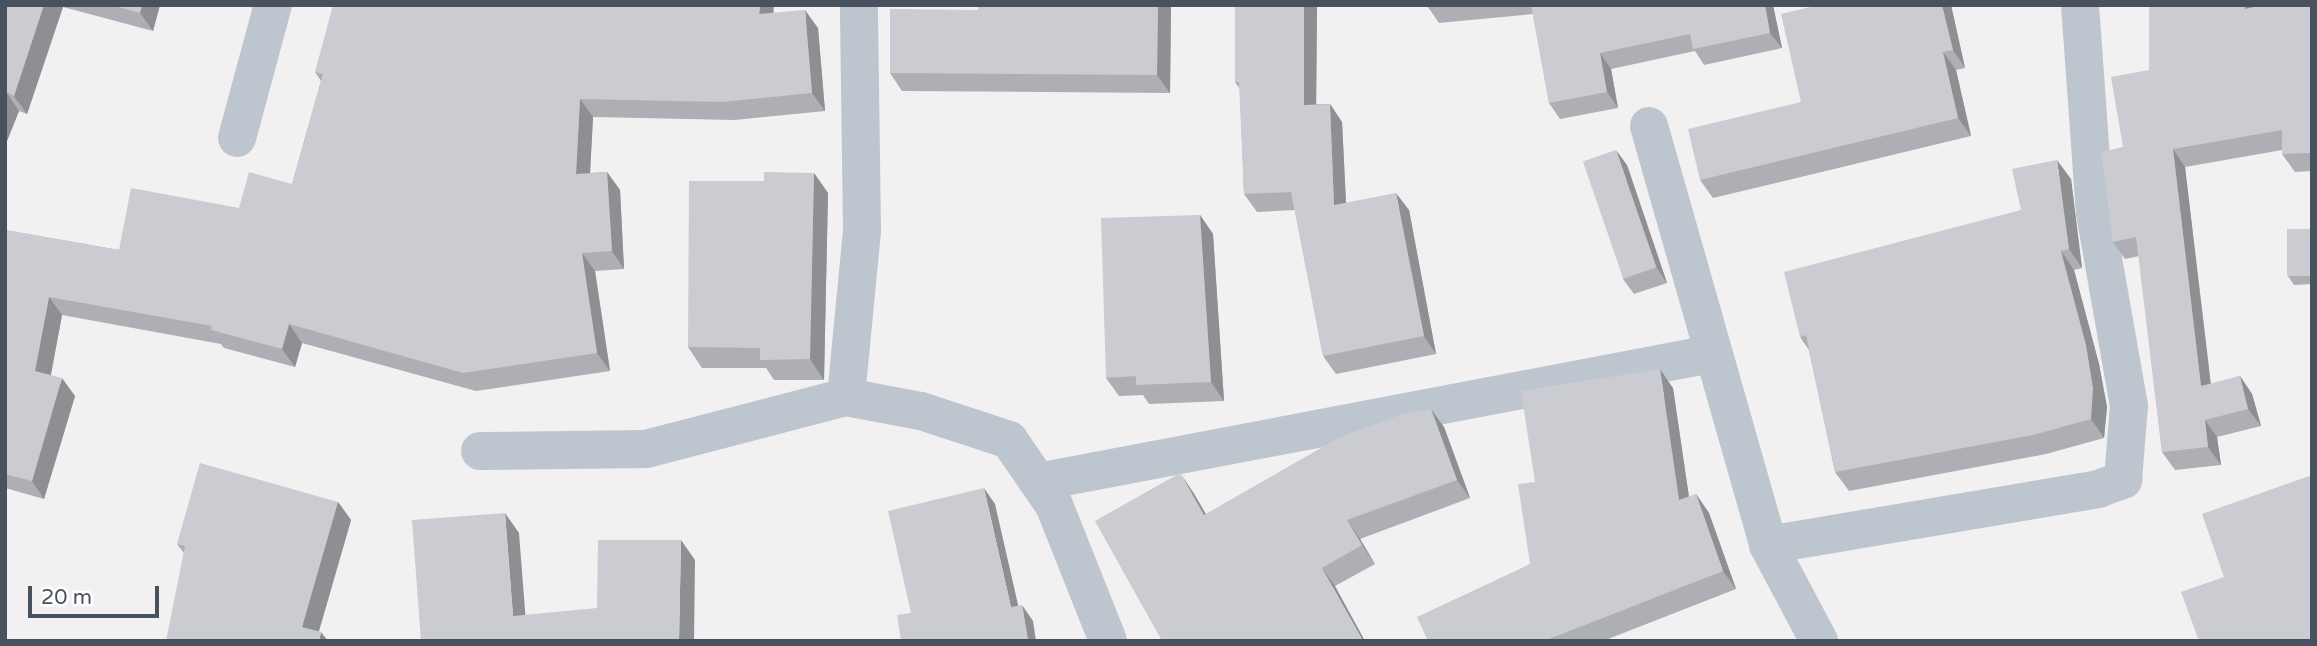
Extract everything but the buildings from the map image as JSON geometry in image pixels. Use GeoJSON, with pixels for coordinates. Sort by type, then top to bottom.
{"type":"FeatureCollection","features":[{"type":"Feature","properties":{"kind":"street"},"geometry":{"type":"LineString","coordinates":[[237,138],[273,5]]}},
{"type":"Feature","properties":{"kind":"street"},"geometry":{"type":"LineString","coordinates":[[846,397],[862,230],[859,5]]}},
{"type":"Feature","properties":{"kind":"street"},"geometry":{"type":"LineString","coordinates":[[1768,545],[2098,489],[2123,480],[2129,406],[2095,214],[2080,5]]}},
{"type":"Feature","properties":{"kind":"street"},"geometry":{"type":"LineString","coordinates":[[1649,126],[1768,545],[1819,641]]}},
{"type":"Feature","properties":{"kind":"street"},"geometry":{"type":"LineString","coordinates":[[1038,482],[1712,354]]}},
{"type":"Feature","properties":{"kind":"street"},"geometry":{"type":"LineString","coordinates":[[480,451],[646,449],[846,397],[921,411],[1009,439],[1055,505],[1108,641]]}}]}
